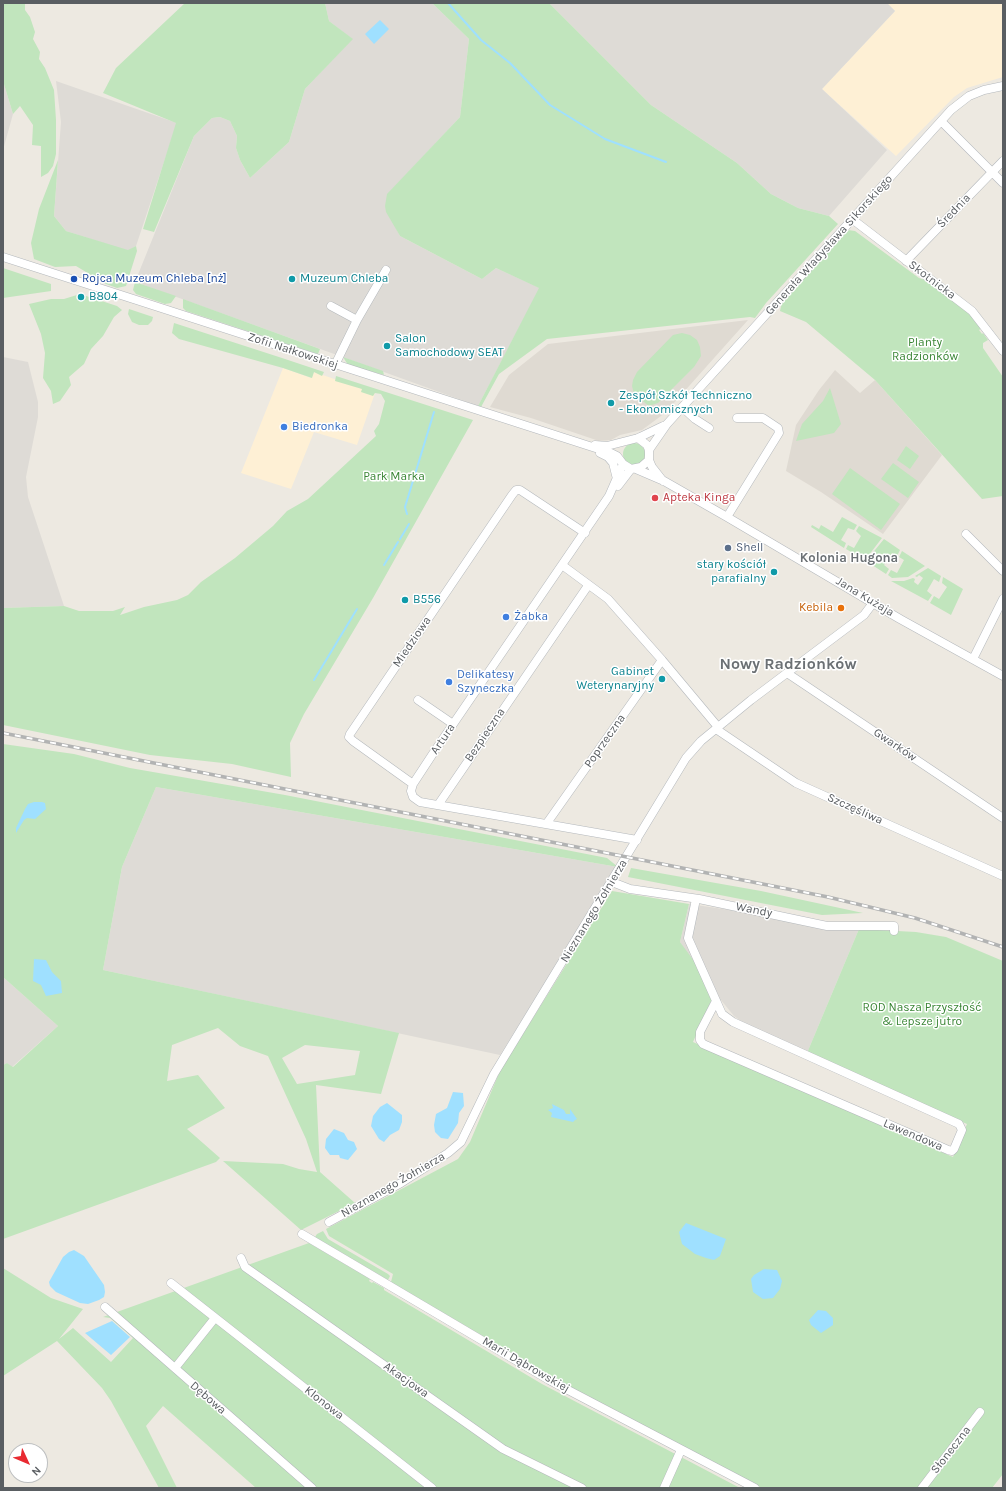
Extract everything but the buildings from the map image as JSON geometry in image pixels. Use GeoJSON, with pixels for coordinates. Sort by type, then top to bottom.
{"type":"FeatureCollection","features":[{"type":"Feature","properties":{"kind":"street","name":"Generała Władysława Sikorskiego"},"geometry":{"type":"LineString","coordinates":[[667,424],[940,121],[963,100],[984,90],[1003,86]]}},
{"type":"Feature","properties":{"kind":"street"},"geometry":{"type":"LineString","coordinates":[[940,121],[1003,183]]}},
{"type":"Feature","properties":{"kind":"street","name":"Średnia"},"geometry":{"type":"LineString","coordinates":[[906,261],[1003,161]]}},
{"type":"Feature","properties":{"kind":"street","name":"Skotnicka"},"geometry":{"type":"LineString","coordinates":[[852,220],[972,311],[1003,351]]}},
{"type":"Feature","properties":{"kind":"street","name":"Zofii Nałkowskiej"},"geometry":{"type":"LineString","coordinates":[[3,257],[584,444]]}},
{"type":"Feature","properties":{"kind":"street"},"geometry":{"type":"LineString","coordinates":[[335,365],[357,320],[386,270]]}},
{"type":"Feature","properties":{"kind":"street"},"geometry":{"type":"LineString","coordinates":[[331,306],[357,320]]}},
{"type":"Feature","properties":{"kind":"street"},"geometry":{"type":"LineString","coordinates":[[682,407],[695,419],[709,428]]}},
{"type":"Feature","properties":{"kind":"street"},"geometry":{"type":"LineString","coordinates":[[727,517],[780,433],[778,428],[763,418],[737,418]]}},
{"type":"Feature","properties":{"kind":"street"},"geometry":{"type":"LineString","coordinates":[[584,444],[607,446],[638,438],[667,424]]}},
{"type":"Feature","properties":{"kind":"street"},"geometry":{"type":"LineString","coordinates":[[649,450],[667,424]]}},
{"type":"Feature","properties":{"kind":"street"},"geometry":{"type":"LineString","coordinates":[[584,444],[612,453],[633,469],[641,467],[649,460],[649,450],[647,445],[638,438]]}},
{"type":"Feature","properties":{"kind":"street"},"geometry":{"type":"LineString","coordinates":[[622,462],[621,447],[628,440]]}},
{"type":"Feature","properties":{"kind":"street"},"geometry":{"type":"LineString","coordinates":[[584,444],[608,457],[615,469],[617,480]]}},
{"type":"Feature","properties":{"kind":"street","name":"Jana Kużaja"},"geometry":{"type":"LineString","coordinates":[[649,460],[664,482]]}},
{"type":"Feature","properties":{"kind":"street","name":"Artura"},"geometry":{"type":"LineString","coordinates":[[611,494],[622,462]]}},
{"type":"Feature","properties":{"kind":"street","name":"Jana Kużaja"},"geometry":{"type":"LineString","coordinates":[[633,469],[664,482],[727,517],[873,603],[1003,676]]}},
{"type":"Feature","properties":{"kind":"street","name":"Artura"},"geometry":{"type":"LineString","coordinates":[[413,784],[611,494],[633,469]]}},
{"type":"Feature","properties":{"kind":"street","name":"Miedziowa"},"geometry":{"type":"LineString","coordinates":[[413,784],[353,741],[349,736],[516,490],[520,490],[585,533]]}},
{"type":"Feature","properties":{"kind":"street"},"geometry":{"type":"LineString","coordinates":[[966,534],[1003,571]]}},
{"type":"Feature","properties":{"kind":"street","name":"Szczęśliwa"},"geometry":{"type":"LineString","coordinates":[[562,565],[608,599],[662,660],[717,728],[796,782],[1003,876]]}},
{"type":"Feature","properties":{"kind":"street","name":"Bezpieczna"},"geometry":{"type":"LineString","coordinates":[[438,805],[587,587]]}},
{"type":"Feature","properties":{"kind":"street"},"geometry":{"type":"LineString","coordinates":[[973,659],[1003,599]]}},
{"type":"Feature","properties":{"kind":"street","name":"Nieznanego Żołnierza"},"geometry":{"type":"LineString","coordinates":[[329,1222],[402,1183],[448,1153],[461,1142],[494,1074],[686,758],[717,728],[864,615],[873,603]]}},
{"type":"Feature","properties":{"kind":"street","name":"Poprzeczna"},"geometry":{"type":"LineString","coordinates":[[547,823],[662,660]]}},
{"type":"Feature","properties":{"kind":"street","name":"Gwarków"},"geometry":{"type":"LineString","coordinates":[[787,673],[1003,818]]}},
{"type":"Feature","properties":{"kind":"street"},"geometry":{"type":"LineString","coordinates":[[418,700],[453,724]]}},
{"type":"Feature","properties":{"kind":"street"},"geometry":{"type":"LineString","coordinates":[[413,784],[412,794],[415,800],[637,840]]}},
{"type":"Feature","properties":{"kind":"street","name":"Wandy"},"geometry":{"type":"LineString","coordinates":[[612,882],[630,889],[696,899],[826,926],[894,926],[894,931]]}},
{"type":"Feature","properties":{"kind":"street","name":"Lawendowa"},"geometry":{"type":"LineString","coordinates":[[696,899],[688,938],[701,964],[722,1014],[733,1022],[959,1124],[962,1130],[954,1148],[952,1151],[948,1150],[703,1044],[700,1040],[700,1032],[716,1001]]}},
{"type":"Feature","properties":{"kind":"street","name":"Marii Dąbrowskiej"},"geometry":{"type":"LineString","coordinates":[[302,1234],[549,1380],[755,1488]]}},
{"type":"Feature","properties":{"kind":"street","name":"Akacjowa"},"geometry":{"type":"LineString","coordinates":[[241,1258],[245,1267],[503,1448],[582,1488]]}},
{"type":"Feature","properties":{"kind":"street","name":"Klonowa"},"geometry":{"type":"LineString","coordinates":[[171,1283],[432,1488]]}},
{"type":"Feature","properties":{"kind":"street","name":"Dębowa"},"geometry":{"type":"LineString","coordinates":[[105,1307],[312,1488]]}},
{"type":"Feature","properties":{"kind":"street"},"geometry":{"type":"LineString","coordinates":[[175,1368],[215,1318]]}},
{"type":"Feature","properties":{"kind":"street","name":"Słoneczna"},"geometry":{"type":"LineString","coordinates":[[922,1488],[980,1412]]}},
{"type":"Feature","properties":{"kind":"street"},"geometry":{"type":"LineString","coordinates":[[664,1488],[681,1450]]}},
{"type":"Feature","properties":{"kind":"shaded area"},"geometry":{"type":"Polygon","coordinates":[[[325,3],[432,3],[469,39],[460,117],[388,194],[396,228],[400,236],[482,279],[496,268],[540,288],[478,406],[135,282],[194,136],[212,118],[220,117],[230,121],[237,136],[236,148],[240,160],[250,178],[289,142],[305,89],[352,39],[329,21],[325,3]]]}},
{"type":"Feature","properties":{"kind":"shaded area"},"geometry":{"type":"Polygon","coordinates":[[[549,3],[887,3],[895,11],[822,89],[887,150],[829,216],[798,208],[771,194],[737,163],[651,105],[549,3]]]}},
{"type":"Feature","properties":{"kind":"shaded area"},"geometry":{"type":"Polygon","coordinates":[[[887,3],[1003,3],[1003,77],[967,88],[954,97],[896,156],[822,89],[895,11],[887,3]]]}},
{"type":"Feature","properties":{"kind":"shaded area"},"geometry":{"type":"Polygon","coordinates":[[[3,81],[13,114],[3,150],[3,81]]]}},
{"type":"Feature","properties":{"kind":"shaded area"},"geometry":{"type":"Polygon","coordinates":[[[56,81],[177,123],[136,246],[128,251],[66,231],[54,216],[61,122],[56,81]]]}},
{"type":"Feature","properties":{"kind":"shaded area"},"geometry":{"type":"Polygon","coordinates":[[[748,320],[665,413],[642,430],[620,435],[611,440],[599,441],[531,418],[490,407],[509,375],[548,344],[748,320]]]}},
{"type":"Feature","properties":{"kind":"shaded area"},"geometry":{"type":"Polygon","coordinates":[[[3,357],[28,362],[38,402],[38,417],[26,477],[28,497],[64,606],[3,608],[3,357]]]}},
{"type":"Feature","properties":{"kind":"shaded area"},"geometry":{"type":"Polygon","coordinates":[[[283,368],[311,378],[314,372],[375,393],[357,445],[314,432],[291,489],[241,473],[283,368]]]}},
{"type":"Feature","properties":{"kind":"shaded area"},"geometry":{"type":"Polygon","coordinates":[[[835,370],[860,393],[875,380],[942,455],[883,534],[821,492],[786,471],[796,425],[819,390],[835,370]]]}},
{"type":"Feature","properties":{"kind":"shaded area"},"geometry":{"type":"Polygon","coordinates":[[[156,787],[618,867],[500,1055],[103,970],[122,867],[156,787]]]}},
{"type":"Feature","properties":{"kind":"shaded area"},"geometry":{"type":"Polygon","coordinates":[[[689,904],[859,929],[807,1053],[745,1024],[734,1016],[721,1000],[712,999],[680,942],[689,904]]]}},
{"type":"Feature","properties":{"kind":"shaded area"},"geometry":{"type":"Polygon","coordinates":[[[3,977],[58,1026],[12,1067],[7,1063],[3,1065],[3,977]]]}},
{"type":"Feature","properties":{"kind":"green space"},"geometry":{"type":"Polygon","coordinates":[[[3,3],[25,3],[25,10],[30,17],[35,32],[33,39],[40,52],[39,59],[45,68],[54,90],[56,154],[53,166],[48,173],[41,177],[41,146],[32,145],[33,125],[20,106],[13,114],[3,81],[3,3]]]}},
{"type":"Feature","properties":{"kind":"green space"},"geometry":{"type":"Polygon","coordinates":[[[185,3],[325,3],[329,21],[353,39],[305,89],[289,142],[250,178],[240,160],[236,148],[237,136],[230,121],[220,117],[212,118],[194,136],[154,232],[143,229],[176,123],[103,93],[116,68],[185,3]]]}},
{"type":"Feature","properties":{"kind":"green space"},"geometry":{"type":"Polygon","coordinates":[[[432,3],[549,3],[651,105],[737,163],[771,194],[798,208],[829,216],[838,224],[766,303],[755,318],[750,317],[547,339],[499,374],[481,407],[478,406],[539,288],[496,268],[482,279],[400,236],[386,212],[385,206],[387,194],[460,117],[469,39],[432,3]]]}},
{"type":"Feature","properties":{"kind":"green space"},"geometry":{"type":"Polygon","coordinates":[[[58,160],[54,216],[66,231],[128,250],[136,246],[137,251],[126,286],[117,288],[106,284],[76,266],[55,267],[34,259],[31,243],[39,209],[58,160]]]}},
{"type":"Feature","properties":{"kind":"green space","name":"Planty Radzionków"},"geometry":{"type":"Polygon","coordinates":[[[848,230],[855,231],[919,278],[928,281],[968,312],[982,328],[979,330],[988,340],[983,343],[983,348],[1003,377],[1003,496],[982,499],[875,380],[806,322],[780,311],[782,302],[848,230]]]}},
{"type":"Feature","properties":{"kind":"green space"},"geometry":{"type":"Polygon","coordinates":[[[3,268],[51,284],[51,291],[3,298],[3,268]]]}},
{"type":"Feature","properties":{"kind":"green space"},"geometry":{"type":"Polygon","coordinates":[[[135,282],[176,296],[171,303],[165,304],[136,294],[133,290],[135,282]]]}},
{"type":"Feature","properties":{"kind":"green space"},"geometry":{"type":"Polygon","coordinates":[[[80,294],[117,306],[122,310],[114,317],[103,336],[91,349],[84,364],[69,377],[71,385],[60,401],[53,404],[51,391],[43,378],[45,353],[41,334],[29,304],[51,299],[64,299],[80,294]]]}},
{"type":"Feature","properties":{"kind":"green space"},"geometry":{"type":"Polygon","coordinates":[[[183,299],[320,349],[318,354],[186,311],[183,308],[183,299]]]}},
{"type":"Feature","properties":{"kind":"green space"},"geometry":{"type":"Polygon","coordinates":[[[129,309],[153,317],[152,321],[148,325],[139,325],[132,322],[128,314],[129,309]]]}},
{"type":"Feature","properties":{"kind":"green space"},"geometry":{"type":"Polygon","coordinates":[[[174,323],[324,372],[322,376],[314,372],[312,378],[283,368],[179,339],[172,333],[174,323]]]}},
{"type":"Feature","properties":{"kind":"green space"},"geometry":{"type":"Polygon","coordinates":[[[682,333],[690,335],[697,340],[700,347],[701,356],[694,367],[658,403],[649,406],[634,394],[632,386],[633,380],[637,372],[673,335],[682,333]]]}},
{"type":"Feature","properties":{"kind":"green space"},"geometry":{"type":"Polygon","coordinates":[[[343,357],[383,371],[384,375],[348,365],[343,357]]]}},
{"type":"Feature","properties":{"kind":"green space","name":"Park Marka"},"geometry":{"type":"Polygon","coordinates":[[[336,376],[473,420],[373,598],[304,714],[290,743],[291,777],[232,764],[150,755],[3,725],[3,608],[64,606],[79,611],[113,611],[125,607],[120,615],[144,607],[177,600],[188,595],[201,582],[235,558],[273,526],[287,511],[308,499],[376,436],[374,431],[379,424],[385,401],[381,394],[375,393],[373,396],[361,392],[362,389],[335,381],[336,376]]]}},
{"type":"Feature","properties":{"kind":"green space"},"geometry":{"type":"Polygon","coordinates":[[[830,388],[841,424],[834,433],[796,441],[802,424],[823,401],[830,388]]]}},
{"type":"Feature","properties":{"kind":"green space"},"geometry":{"type":"Polygon","coordinates":[[[634,443],[642,446],[645,454],[642,462],[634,465],[626,462],[623,454],[626,446],[634,443]]]}},
{"type":"Feature","properties":{"kind":"green space"},"geometry":{"type":"Polygon","coordinates":[[[906,446],[919,456],[910,469],[897,460],[906,446]]]}},
{"type":"Feature","properties":{"kind":"green space"},"geometry":{"type":"Polygon","coordinates":[[[893,463],[919,482],[908,498],[881,479],[893,463]]]}},
{"type":"Feature","properties":{"kind":"green space"},"geometry":{"type":"Polygon","coordinates":[[[850,468],[900,504],[881,530],[832,494],[850,468]]]}},
{"type":"Feature","properties":{"kind":"green space"},"geometry":{"type":"Polygon","coordinates":[[[842,517],[857,525],[854,530],[848,528],[841,540],[846,543],[844,548],[811,527],[812,525],[819,529],[821,525],[833,532],[842,517]]]}},
{"type":"Feature","properties":{"kind":"green space"},"geometry":{"type":"Polygon","coordinates":[[[859,526],[882,538],[865,560],[846,549],[848,545],[854,548],[861,536],[856,531],[859,526]]]}},
{"type":"Feature","properties":{"kind":"green space"},"geometry":{"type":"Polygon","coordinates":[[[884,539],[900,550],[897,556],[892,553],[884,565],[889,569],[886,574],[866,561],[884,539]]]}},
{"type":"Feature","properties":{"kind":"green space"},"geometry":{"type":"Polygon","coordinates":[[[902,551],[925,566],[908,577],[892,578],[888,575],[891,570],[897,573],[904,560],[899,557],[902,551]]]}},
{"type":"Feature","properties":{"kind":"green space"},"geometry":{"type":"Polygon","coordinates":[[[928,568],[941,576],[939,582],[934,579],[927,591],[932,595],[928,601],[891,581],[904,581],[913,578],[915,579],[914,582],[918,585],[923,578],[919,575],[917,577],[915,576],[928,568]]]}},
{"type":"Feature","properties":{"kind":"green space"},"geometry":{"type":"Polygon","coordinates":[[[943,577],[963,589],[951,615],[930,603],[934,596],[939,599],[947,587],[942,583],[943,577]]]}},
{"type":"Feature","properties":{"kind":"green space"},"geometry":{"type":"Polygon","coordinates":[[[3,744],[74,754],[130,768],[285,795],[607,858],[618,867],[156,787],[122,867],[103,970],[399,1033],[381,1094],[316,1085],[320,1172],[355,1203],[301,1230],[223,1161],[283,1164],[299,1169],[317,1172],[306,1139],[268,1056],[240,1046],[218,1028],[172,1045],[167,1081],[198,1075],[225,1108],[187,1129],[220,1158],[216,1162],[3,1239],[3,1065],[7,1063],[13,1067],[58,1026],[3,977],[3,744]],[[305,1045],[282,1058],[297,1084],[355,1075],[360,1051],[305,1045]]]}},
{"type":"Feature","properties":{"kind":"green space"},"geometry":{"type":"Polygon","coordinates":[[[631,868],[761,891],[863,913],[822,915],[628,877],[631,868]]]}},
{"type":"Feature","properties":{"kind":"green space","name":"ROD Nasza Przyszłość & Lepsze jutro"},"geometry":{"type":"Polygon","coordinates":[[[612,891],[689,904],[680,942],[697,965],[712,999],[693,1042],[953,1157],[967,1124],[807,1053],[859,929],[916,932],[946,937],[1003,961],[1003,1474],[992,1488],[762,1488],[564,1384],[391,1282],[393,1274],[329,1236],[326,1229],[458,1159],[470,1142],[500,1071],[612,891]]]}},
{"type":"Feature","properties":{"kind":"green space"},"geometry":{"type":"Polygon","coordinates":[[[323,1231],[328,1239],[388,1274],[390,1276],[388,1280],[315,1237],[323,1231]]]}},
{"type":"Feature","properties":{"kind":"green space"},"geometry":{"type":"Polygon","coordinates":[[[309,1243],[370,1279],[369,1281],[372,1283],[373,1282],[384,1288],[384,1290],[542,1384],[740,1488],[256,1488],[163,1406],[146,1426],[177,1488],[159,1488],[111,1401],[102,1388],[57,1341],[3,1376],[3,1268],[51,1298],[83,1309],[59,1339],[73,1328],[111,1362],[133,1338],[110,1318],[103,1317],[309,1243]]]}},
{"type":"Feature","properties":{"kind":"water"},"geometry":{"type":"Polygon","coordinates":[[[380,20],[389,29],[374,44],[365,34],[380,20]]]}},
{"type":"Feature","properties":{"kind":"water"},"geometry":{"type":"Polygon","coordinates":[[[34,802],[45,803],[46,809],[35,819],[27,818],[24,820],[16,833],[16,828],[25,809],[28,804],[34,802]]]}},
{"type":"Feature","properties":{"kind":"water"},"geometry":{"type":"Polygon","coordinates":[[[34,959],[46,960],[52,972],[61,981],[62,993],[46,996],[41,985],[33,981],[34,959]]]}},
{"type":"Feature","properties":{"kind":"water"},"geometry":{"type":"Polygon","coordinates":[[[453,1092],[463,1093],[464,1106],[459,1113],[458,1123],[448,1139],[441,1138],[435,1132],[434,1125],[436,1114],[447,1108],[453,1092]]]}},
{"type":"Feature","properties":{"kind":"water"},"geometry":{"type":"Polygon","coordinates":[[[387,1103],[402,1115],[402,1122],[399,1130],[390,1135],[384,1142],[379,1139],[371,1126],[373,1116],[380,1107],[387,1103]]]}},
{"type":"Feature","properties":{"kind":"water"},"geometry":{"type":"Polygon","coordinates":[[[552,1104],[564,1110],[566,1114],[570,1114],[570,1109],[577,1119],[573,1122],[551,1117],[552,1113],[548,1110],[553,1108],[552,1104]]]}},
{"type":"Feature","properties":{"kind":"water"},"geometry":{"type":"Polygon","coordinates":[[[334,1129],[344,1133],[348,1140],[354,1142],[357,1149],[348,1160],[340,1158],[339,1155],[330,1155],[325,1148],[326,1139],[334,1129]]]}},
{"type":"Feature","properties":{"kind":"water"},"geometry":{"type":"Polygon","coordinates":[[[686,1223],[726,1239],[720,1256],[714,1260],[706,1258],[695,1254],[682,1244],[679,1232],[686,1223]]]}},
{"type":"Feature","properties":{"kind":"water"},"geometry":{"type":"Polygon","coordinates":[[[74,1250],[84,1256],[104,1285],[104,1297],[99,1300],[88,1304],[80,1303],[56,1292],[50,1286],[49,1282],[63,1257],[74,1250]]]}},
{"type":"Feature","properties":{"kind":"water"},"geometry":{"type":"Polygon","coordinates":[[[764,1269],[777,1270],[782,1281],[780,1289],[773,1298],[763,1299],[753,1292],[751,1279],[754,1275],[764,1269]]]}},
{"type":"Feature","properties":{"kind":"water"},"geometry":{"type":"Polygon","coordinates":[[[818,1310],[826,1311],[833,1318],[833,1325],[821,1333],[811,1325],[809,1320],[818,1310]]]}},
{"type":"Feature","properties":{"kind":"water"},"geometry":{"type":"Polygon","coordinates":[[[112,1321],[130,1337],[111,1355],[85,1333],[112,1321]]]}},
{"type":"Feature","properties":{"kind":"waterway"},"geometry":{"type":"LineString","coordinates":[[448,3],[481,40],[510,63],[550,105],[605,139],[666,162]]}},
{"type":"Feature","properties":{"kind":"waterway"},"geometry":{"type":"LineString","coordinates":[[407,514],[405,507],[434,412]]}},
{"type":"Feature","properties":{"kind":"waterway"},"geometry":{"type":"LineString","coordinates":[[400,539],[409,524]]}},
{"type":"Feature","properties":{"kind":"waterway"},"geometry":{"type":"LineString","coordinates":[[384,565],[398,542]]}},
{"type":"Feature","properties":{"kind":"waterway"},"geometry":{"type":"LineString","coordinates":[[314,680],[357,609]]}},
{"type":"Feature","properties":{"kind":"railway"},"geometry":{"type":"LineString","coordinates":[[3,733],[828,897],[915,918],[1003,947]]}},
{"type":"Feature","properties":{"kind":"place","name":"Rojca Muzeum Chleba [nż]"},"geometry":{"type":"Point","coordinates":[74,279]}},
{"type":"Feature","properties":{"kind":"place","name":"Muzeum Chleba"},"geometry":{"type":"Point","coordinates":[292,279]}},
{"type":"Feature","properties":{"kind":"place","name":"B804"},"geometry":{"type":"Point","coordinates":[81,297]}},
{"type":"Feature","properties":{"kind":"place","name":"Salon Samochodowy SEAT"},"geometry":{"type":"Point","coordinates":[387,346]}},
{"type":"Feature","properties":{"kind":"place","name":"Zespół Szkół Techniczno - Ekonomicznych"},"geometry":{"type":"Point","coordinates":[611,403]}},
{"type":"Feature","properties":{"kind":"place","name":"Biedronka"},"geometry":{"type":"Point","coordinates":[284,427]}},
{"type":"Feature","properties":{"kind":"place","name":"Apteka Kinga"},"geometry":{"type":"Point","coordinates":[655,498]}},
{"type":"Feature","properties":{"kind":"place","name":"Shell"},"geometry":{"type":"Point","coordinates":[728,548]}},
{"type":"Feature","properties":{"kind":"place","name":"stary kościół parafialny"},"geometry":{"type":"Point","coordinates":[774,572]}},
{"type":"Feature","properties":{"kind":"place","name":"B556"},"geometry":{"type":"Point","coordinates":[405,600]}},
{"type":"Feature","properties":{"kind":"place","name":"Kebila"},"geometry":{"type":"Point","coordinates":[841,608]}},
{"type":"Feature","properties":{"kind":"place","name":"Żabka"},"geometry":{"type":"Point","coordinates":[506,617]}},
{"type":"Feature","properties":{"kind":"place","name":"Gabinet Weterynaryjny"},"geometry":{"type":"Point","coordinates":[662,679]}},
{"type":"Feature","properties":{"kind":"place","name":"Delikatesy Szyneczka"},"geometry":{"type":"Point","coordinates":[449,682]}},
{"type":"Feature","properties":{"kind":"district","name":"Kolonia Hugona"},"geometry":{"type":"Point","coordinates":[849,558]}},
{"type":"Feature","properties":{"kind":"district","name":"Nowy Radzionków"},"geometry":{"type":"Point","coordinates":[788,664]}}]}
